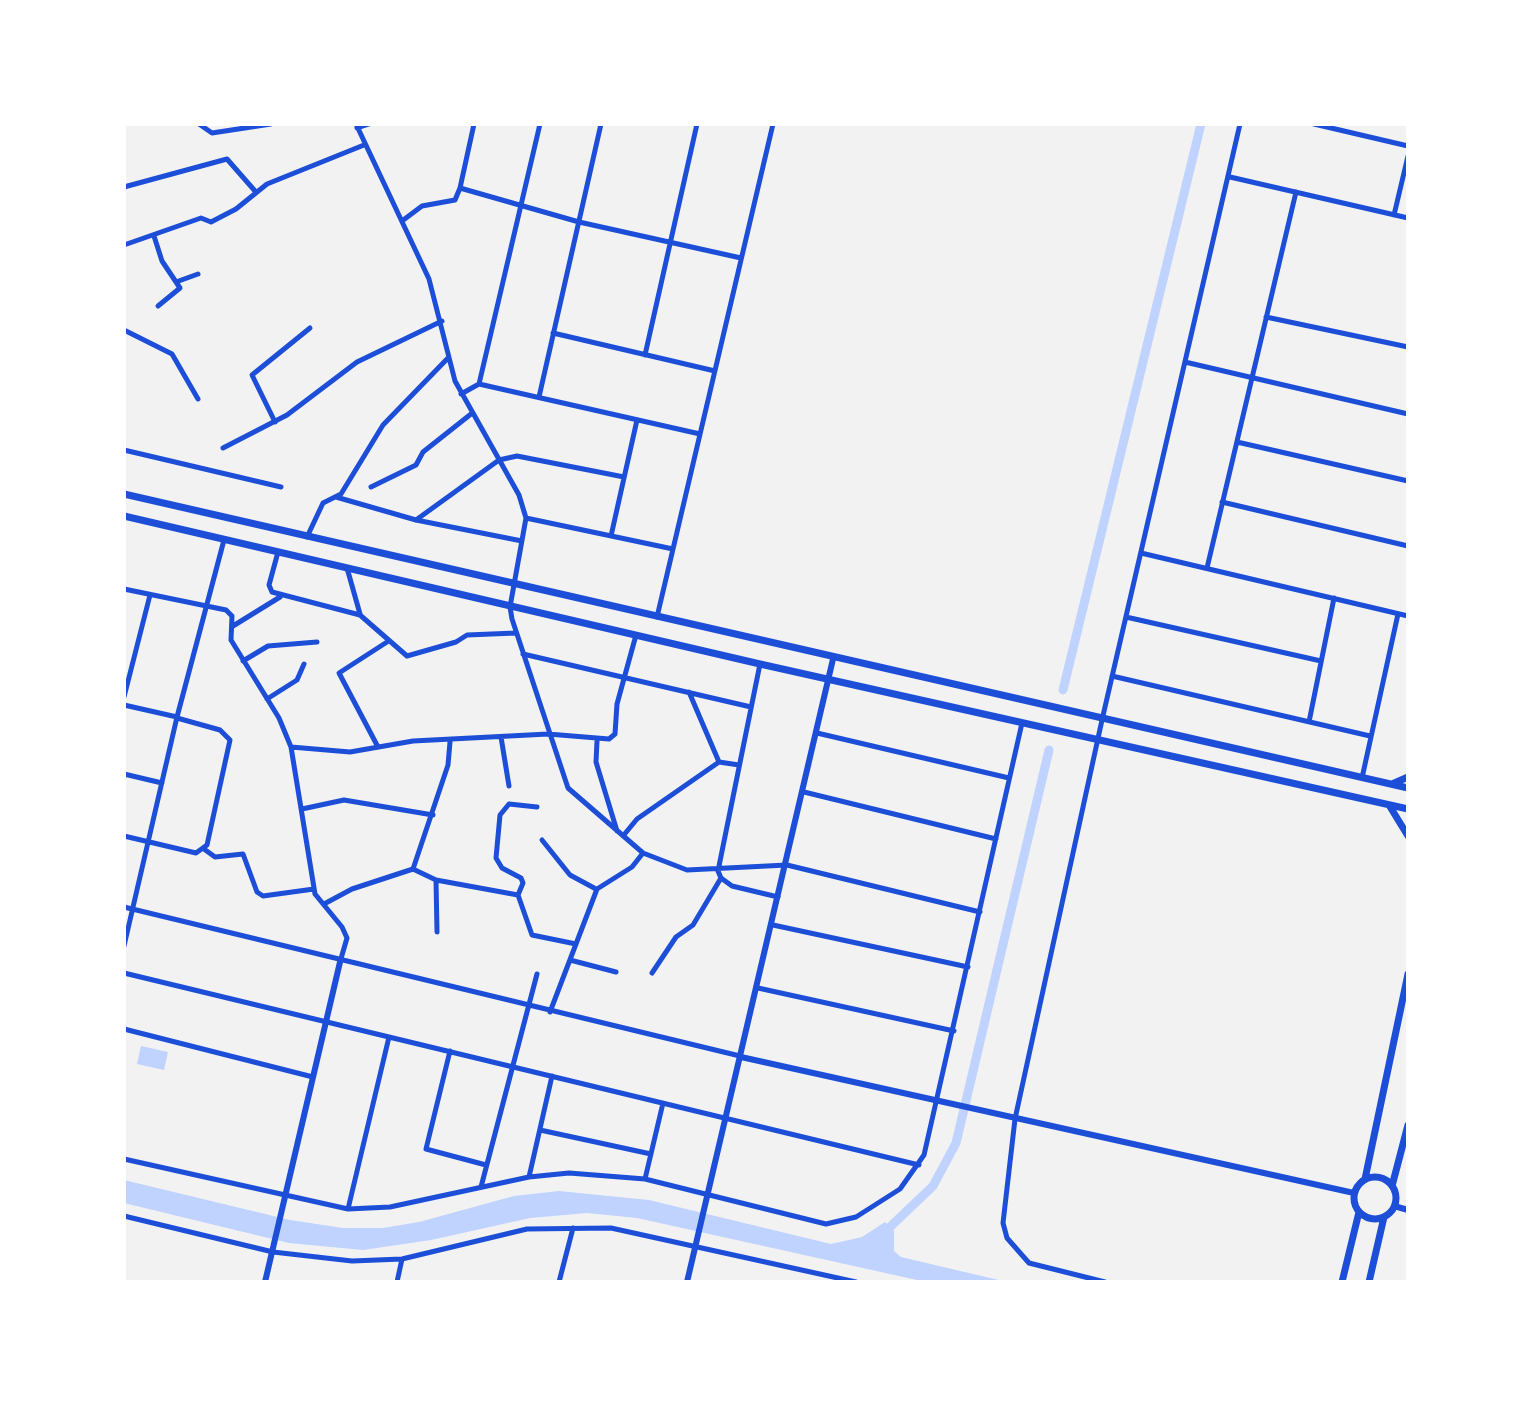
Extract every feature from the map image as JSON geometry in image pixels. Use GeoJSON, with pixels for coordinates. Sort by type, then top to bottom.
{"type":"FeatureCollection","features":[{"type":"Feature","properties":{"kind":"main road"},"geometry":{"type":"LineString","coordinates":[[124,494],[514,586],[1408,788]]}},
{"type":"Feature","properties":{"kind":"main road"},"geometry":{"type":"LineString","coordinates":[[124,516],[510,607],[1408,809]]}},
{"type":"Feature","properties":{"kind":"main road"},"geometry":{"type":"LineString","coordinates":[[1390,784],[1408,777]]}},
{"type":"Feature","properties":{"kind":"main road"},"geometry":{"type":"LineString","coordinates":[[1389,805],[1408,836]]}},
{"type":"Feature","properties":{"kind":"main road"},"geometry":{"type":"LineString","coordinates":[[1342,1282],[1359,1212],[1354,1193],[1365,1179],[1408,974]]}},
{"type":"Feature","properties":{"kind":"main road"},"geometry":{"type":"LineString","coordinates":[[1369,1282],[1384,1217],[1394,1206],[1392,1186],[1408,1125]]}},
{"type":"Feature","properties":{"kind":"main road"},"geometry":{"type":"LineString","coordinates":[[1365,1179],[1383,1178],[1392,1186]]}},
{"type":"Feature","properties":{"kind":"main road"},"geometry":{"type":"LineString","coordinates":[[1359,1212],[1368,1218],[1384,1217]]}},
{"type":"Feature","properties":{"kind":"street"},"geometry":{"type":"LineString","coordinates":[[199,124],[212,133],[271,124]]}},
{"type":"Feature","properties":{"kind":"street"},"geometry":{"type":"LineString","coordinates":[[369,124],[356,126],[429,279],[461,394],[519,495],[526,518],[510,607],[548,734],[568,788],[643,853],[687,870],[718,871],[787,865],[980,912]]}},
{"type":"Feature","properties":{"kind":"street"},"geometry":{"type":"LineString","coordinates":[[402,221],[422,206],[455,200],[474,124]]}},
{"type":"Feature","properties":{"kind":"street"},"geometry":{"type":"LineString","coordinates":[[479,384],[540,124]]}},
{"type":"Feature","properties":{"kind":"street"},"geometry":{"type":"LineString","coordinates":[[539,397],[601,124]]}},
{"type":"Feature","properties":{"kind":"street"},"geometry":{"type":"LineString","coordinates":[[645,355],[697,124]]}},
{"type":"Feature","properties":{"kind":"street"},"geometry":{"type":"LineString","coordinates":[[657,618],[773,124]]}},
{"type":"Feature","properties":{"kind":"street"},"geometry":{"type":"LineString","coordinates":[[1105,1282],[1029,1263],[1007,1238],[1003,1223],[1015,1119],[1097,740],[1240,124]]}},
{"type":"Feature","properties":{"kind":"street"},"geometry":{"type":"LineString","coordinates":[[1314,124],[1408,146]]}},
{"type":"Feature","properties":{"kind":"street"},"geometry":{"type":"LineString","coordinates":[[124,245],[201,218],[211,222],[236,209],[255,191],[364,145]]}},
{"type":"Feature","properties":{"kind":"street"},"geometry":{"type":"LineString","coordinates":[[1394,215],[1408,156]]}},
{"type":"Feature","properties":{"kind":"street"},"geometry":{"type":"LineString","coordinates":[[124,187],[227,159],[255,191]]}},
{"type":"Feature","properties":{"kind":"street"},"geometry":{"type":"LineString","coordinates":[[1230,177],[1408,218]]}},
{"type":"Feature","properties":{"kind":"street"},"geometry":{"type":"LineString","coordinates":[[460,188],[520,208],[741,258]]}},
{"type":"Feature","properties":{"kind":"street"},"geometry":{"type":"LineString","coordinates":[[1207,568],[1296,192]]}},
{"type":"Feature","properties":{"kind":"street"},"geometry":{"type":"LineString","coordinates":[[153,235],[162,261],[180,288],[158,306]]}},
{"type":"Feature","properties":{"kind":"street"},"geometry":{"type":"LineString","coordinates":[[176,282],[198,274]]}},
{"type":"Feature","properties":{"kind":"street"},"geometry":{"type":"LineString","coordinates":[[1266,317],[1408,347]]}},
{"type":"Feature","properties":{"kind":"street"},"geometry":{"type":"LineString","coordinates":[[223,448],[275,422],[357,362],[442,321]]}},
{"type":"Feature","properties":{"kind":"street"},"geometry":{"type":"LineString","coordinates":[[275,422],[252,375],[310,328]]}},
{"type":"Feature","properties":{"kind":"street"},"geometry":{"type":"LineString","coordinates":[[124,331],[172,354],[198,399]]}},
{"type":"Feature","properties":{"kind":"street"},"geometry":{"type":"LineString","coordinates":[[553,333],[715,371]]}},
{"type":"Feature","properties":{"kind":"street"},"geometry":{"type":"LineString","coordinates":[[307,537],[323,503],[341,494],[383,425],[449,357]]}},
{"type":"Feature","properties":{"kind":"street"},"geometry":{"type":"LineString","coordinates":[[1185,362],[1408,414]]}},
{"type":"Feature","properties":{"kind":"street"},"geometry":{"type":"LineString","coordinates":[[461,394],[479,384],[700,434]]}},
{"type":"Feature","properties":{"kind":"street"},"geometry":{"type":"LineString","coordinates":[[371,487],[416,465],[423,452],[472,414]]}},
{"type":"Feature","properties":{"kind":"street"},"geometry":{"type":"LineString","coordinates":[[611,536],[637,419]]}},
{"type":"Feature","properties":{"kind":"street"},"geometry":{"type":"LineString","coordinates":[[1237,442],[1408,481]]}},
{"type":"Feature","properties":{"kind":"street"},"geometry":{"type":"LineString","coordinates":[[124,450],[281,487]]}},
{"type":"Feature","properties":{"kind":"street"},"geometry":{"type":"LineString","coordinates":[[416,520],[499,460],[517,456],[624,477]]}},
{"type":"Feature","properties":{"kind":"street"},"geometry":{"type":"LineString","coordinates":[[336,497],[416,520],[522,541]]}},
{"type":"Feature","properties":{"kind":"street"},"geometry":{"type":"LineString","coordinates":[[1222,502],[1408,546]]}},
{"type":"Feature","properties":{"kind":"street"},"geometry":{"type":"LineString","coordinates":[[526,518],[673,549]]}},
{"type":"Feature","properties":{"kind":"street"},"geometry":{"type":"LineString","coordinates":[[124,946],[177,718],[224,540]]}},
{"type":"Feature","properties":{"kind":"street"},"geometry":{"type":"LineString","coordinates":[[278,552],[269,585],[272,592],[360,615]]}},
{"type":"Feature","properties":{"kind":"street"},"geometry":{"type":"LineString","coordinates":[[1141,553],[1408,616]]}},
{"type":"Feature","properties":{"kind":"street"},"geometry":{"type":"LineString","coordinates":[[347,568],[360,615],[402,654],[413,656],[456,642],[467,635],[516,633]]}},
{"type":"Feature","properties":{"kind":"street"},"geometry":{"type":"LineString","coordinates":[[124,589],[226,610],[233,618],[229,635],[291,747],[317,899],[324,904],[347,938],[265,1282]]}},
{"type":"Feature","properties":{"kind":"street"},"geometry":{"type":"LineString","coordinates":[[124,697],[150,595]]}},
{"type":"Feature","properties":{"kind":"street"},"geometry":{"type":"LineString","coordinates":[[233,626],[281,596]]}},
{"type":"Feature","properties":{"kind":"street"},"geometry":{"type":"LineString","coordinates":[[1309,722],[1334,598]]}},
{"type":"Feature","properties":{"kind":"street"},"geometry":{"type":"LineString","coordinates":[[1362,778],[1398,614]]}},
{"type":"Feature","properties":{"kind":"street"},"geometry":{"type":"LineString","coordinates":[[1126,617],[1321,661]]}},
{"type":"Feature","properties":{"kind":"street"},"geometry":{"type":"LineString","coordinates":[[291,747],[339,752],[413,741],[548,734],[597,741],[609,739],[615,734],[617,704],[636,635]]}},
{"type":"Feature","properties":{"kind":"street"},"geometry":{"type":"LineString","coordinates":[[243,661],[268,646],[317,642]]}},
{"type":"Feature","properties":{"kind":"street"},"geometry":{"type":"LineString","coordinates":[[378,747],[339,673],[387,642]]}},
{"type":"Feature","properties":{"kind":"street"},"geometry":{"type":"LineString","coordinates":[[523,654],[751,707]]}},
{"type":"Feature","properties":{"kind":"street"},"geometry":{"type":"LineString","coordinates":[[687,1282],[833,659]]}},
{"type":"Feature","properties":{"kind":"street"},"geometry":{"type":"LineString","coordinates":[[267,699],[297,680],[304,664]]}},
{"type":"Feature","properties":{"kind":"street"},"geometry":{"type":"LineString","coordinates":[[760,664],[718,871],[721,878],[732,886],[779,898]]}},
{"type":"Feature","properties":{"kind":"street"},"geometry":{"type":"LineString","coordinates":[[1112,676],[1370,736]]}},
{"type":"Feature","properties":{"kind":"street"},"geometry":{"type":"LineString","coordinates":[[689,692],[719,762]]}},
{"type":"Feature","properties":{"kind":"street"},"geometry":{"type":"LineString","coordinates":[[124,705],[220,730],[230,740],[204,849]]}},
{"type":"Feature","properties":{"kind":"street"},"geometry":{"type":"LineString","coordinates":[[124,1159],[348,1209],[390,1207],[529,1177],[569,1173],[645,1179],[833,1224],[856,1217],[891,1196],[919,1165],[938,1103],[1022,723]]}},
{"type":"Feature","properties":{"kind":"street"},"geometry":{"type":"LineString","coordinates":[[817,733],[1009,778]]}},
{"type":"Feature","properties":{"kind":"street"},"geometry":{"type":"LineString","coordinates":[[501,737],[509,786]]}},
{"type":"Feature","properties":{"kind":"street"},"geometry":{"type":"LineString","coordinates":[[413,869],[448,765],[450,741]]}},
{"type":"Feature","properties":{"kind":"street"},"geometry":{"type":"LineString","coordinates":[[597,741],[596,762],[620,834]]}},
{"type":"Feature","properties":{"kind":"street"},"geometry":{"type":"LineString","coordinates":[[620,834],[719,762],[739,765]]}},
{"type":"Feature","properties":{"kind":"street"},"geometry":{"type":"LineString","coordinates":[[124,774],[162,783]]}},
{"type":"Feature","properties":{"kind":"street"},"geometry":{"type":"LineString","coordinates":[[804,792],[996,839]]}},
{"type":"Feature","properties":{"kind":"street"},"geometry":{"type":"LineString","coordinates":[[302,809],[344,800],[433,815]]}},
{"type":"Feature","properties":{"kind":"street"},"geometry":{"type":"LineString","coordinates":[[537,807],[509,804],[500,815],[496,858],[502,868],[521,878],[523,883],[518,895],[532,935],[576,944]]}},
{"type":"Feature","properties":{"kind":"street"},"geometry":{"type":"LineString","coordinates":[[124,836],[196,853],[204,849]]}},
{"type":"Feature","properties":{"kind":"street"},"geometry":{"type":"LineString","coordinates":[[542,840],[570,875],[597,889]]}},
{"type":"Feature","properties":{"kind":"street"},"geometry":{"type":"LineString","coordinates":[[204,849],[215,857],[243,854],[257,892],[263,896],[314,889]]}},
{"type":"Feature","properties":{"kind":"street"},"geometry":{"type":"LineString","coordinates":[[550,1012],[597,889],[632,867],[643,853]]}},
{"type":"Feature","properties":{"kind":"street"},"geometry":{"type":"LineString","coordinates":[[324,904],[352,889],[413,869],[436,880],[518,895]]}},
{"type":"Feature","properties":{"kind":"street"},"geometry":{"type":"LineString","coordinates":[[652,973],[676,937],[693,925],[721,878]]}},
{"type":"Feature","properties":{"kind":"street"},"geometry":{"type":"LineString","coordinates":[[436,880],[437,932]]}},
{"type":"Feature","properties":{"kind":"street"},"geometry":{"type":"LineString","coordinates":[[124,907],[340,962],[938,1103],[1354,1193]]}},
{"type":"Feature","properties":{"kind":"street"},"geometry":{"type":"LineString","coordinates":[[773,925],[968,967]]}},
{"type":"Feature","properties":{"kind":"street"},"geometry":{"type":"LineString","coordinates":[[570,960],[616,972]]}},
{"type":"Feature","properties":{"kind":"street"},"geometry":{"type":"LineString","coordinates":[[124,973],[919,1165]]}},
{"type":"Feature","properties":{"kind":"street"},"geometry":{"type":"LineString","coordinates":[[481,1187],[537,974]]}},
{"type":"Feature","properties":{"kind":"street"},"geometry":{"type":"LineString","coordinates":[[758,988],[954,1031]]}},
{"type":"Feature","properties":{"kind":"street"},"geometry":{"type":"LineString","coordinates":[[124,1029],[313,1077]]}},
{"type":"Feature","properties":{"kind":"street"},"geometry":{"type":"LineString","coordinates":[[348,1209],[389,1037]]}},
{"type":"Feature","properties":{"kind":"street"},"geometry":{"type":"LineString","coordinates":[[450,1051],[426,1149],[486,1165]]}},
{"type":"Feature","properties":{"kind":"street"},"geometry":{"type":"LineString","coordinates":[[529,1177],[552,1076]]}},
{"type":"Feature","properties":{"kind":"street"},"geometry":{"type":"LineString","coordinates":[[645,1179],[663,1103]]}},
{"type":"Feature","properties":{"kind":"street"},"geometry":{"type":"LineString","coordinates":[[540,1130],[651,1154]]}},
{"type":"Feature","properties":{"kind":"street"},"geometry":{"type":"LineString","coordinates":[[1394,1206],[1408,1210]]}},
{"type":"Feature","properties":{"kind":"street"},"geometry":{"type":"LineString","coordinates":[[124,1216],[352,1261],[402,1259],[527,1229],[611,1228],[695,1244],[856,1282]]}},
{"type":"Feature","properties":{"kind":"street"},"geometry":{"type":"LineString","coordinates":[[559,1282],[573,1228]]}},
{"type":"Feature","properties":{"kind":"street"},"geometry":{"type":"LineString","coordinates":[[397,1282],[402,1259]]}},
{"type":"Feature","properties":{"kind":"water"},"geometry":{"type":"Polygon","coordinates":[[[141,1046],[168,1052],[164,1070],[137,1064],[141,1046]]]}},
{"type":"Feature","properties":{"kind":"water"},"geometry":{"type":"Polygon","coordinates":[[[124,1180],[290,1220],[343,1228],[383,1228],[419,1222],[514,1196],[559,1191],[649,1200],[831,1244],[862,1237],[885,1222],[894,1231],[894,1251],[901,1257],[1007,1282],[926,1282],[637,1218],[587,1213],[530,1218],[431,1240],[363,1250],[289,1243],[124,1203],[124,1180]]]}},
{"type":"Feature","properties":{"kind":"waterway"},"geometry":{"type":"LineString","coordinates":[[1063,690],[1201,124]]}},
{"type":"Feature","properties":{"kind":"waterway"},"geometry":{"type":"LineString","coordinates":[[890,1227],[933,1186],[956,1143],[1049,750]]}}]}
